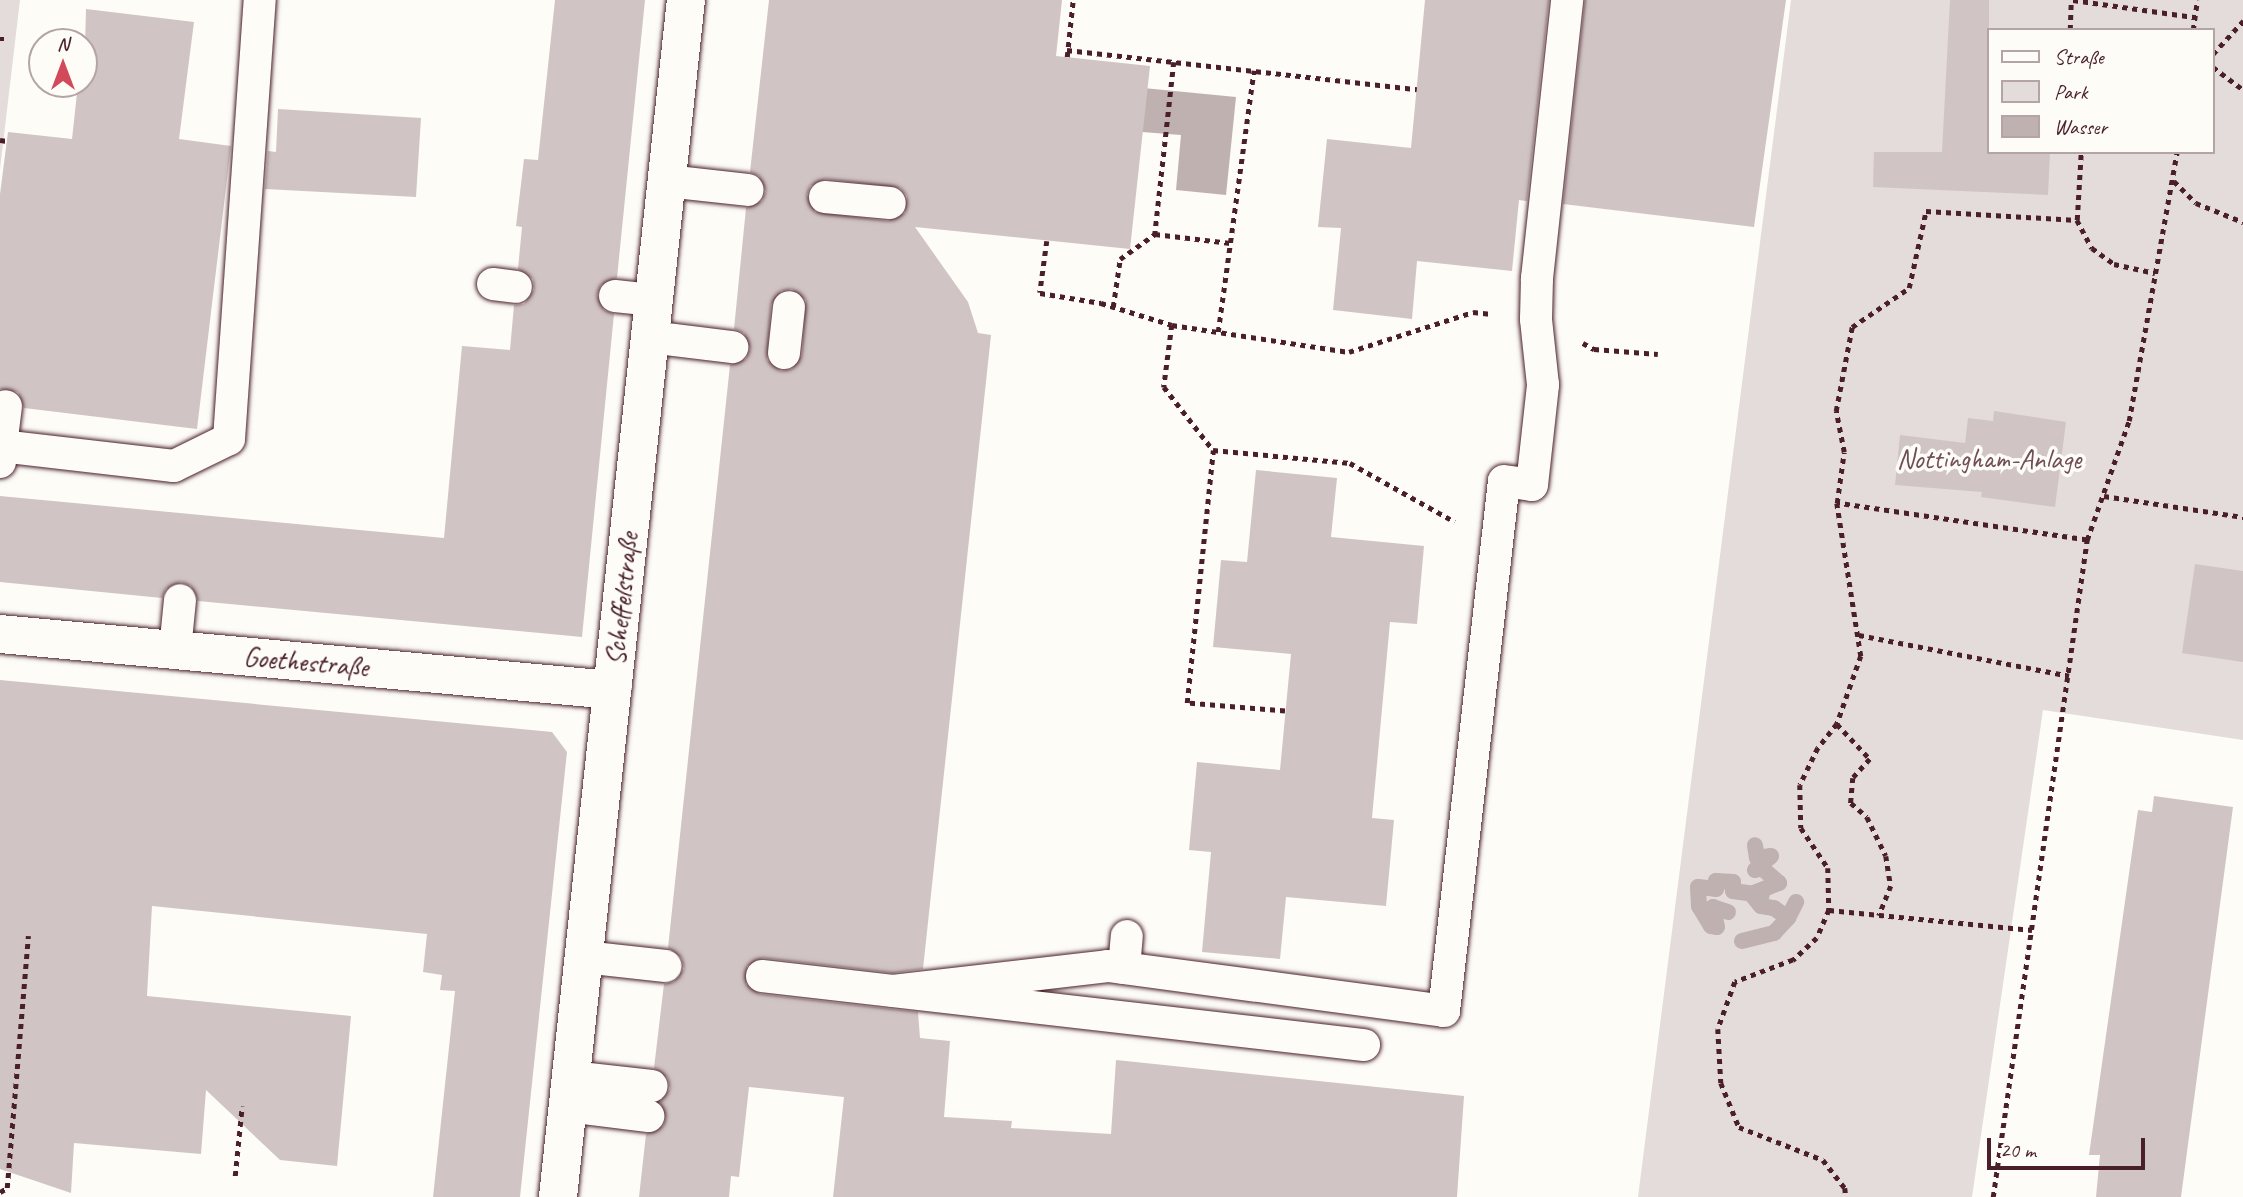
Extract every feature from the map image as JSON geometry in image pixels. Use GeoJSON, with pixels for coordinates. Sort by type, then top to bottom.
{"type":"FeatureCollection","features":[{"type":"Feature","properties":{"kind":"street","name":"Scheffelstraße"},"geometry":{"type":"LineString","coordinates":[[558,1197],[686,0]]}},
{"type":"Feature","properties":{"kind":"street","name":"Goethestraße"},"geometry":{"type":"LineString","coordinates":[[0,634],[612,690]]}},
{"type":"Feature","properties":{"kind":"lane"},"geometry":{"type":"LineString","coordinates":[[6,406],[1,454],[174,466],[229,439],[260,0]]}},
{"type":"Feature","properties":{"kind":"lane"},"geometry":{"type":"LineString","coordinates":[[893,990],[1124,968],[1444,1011],[1504,481],[1532,485],[1543,385],[1536,319],[1567,0]]}},
{"type":"Feature","properties":{"kind":"lane"},"geometry":{"type":"LineString","coordinates":[[667,181],[748,190]]}},
{"type":"Feature","properties":{"kind":"lane"},"geometry":{"type":"LineString","coordinates":[[825,197],[890,203]]}},
{"type":"Feature","properties":{"kind":"lane"},"geometry":{"type":"LineString","coordinates":[[615,296],[654,300]]}},
{"type":"Feature","properties":{"kind":"lane"},"geometry":{"type":"LineString","coordinates":[[784,353],[789,307]]}},
{"type":"Feature","properties":{"kind":"lane"},"geometry":{"type":"LineString","coordinates":[[650,337],[732,347]]}},
{"type":"Feature","properties":{"kind":"lane"},"geometry":{"type":"LineString","coordinates":[[175,650],[180,600]]}},
{"type":"Feature","properties":{"kind":"lane"},"geometry":{"type":"LineString","coordinates":[[1124,968],[1126,936]]}},
{"type":"Feature","properties":{"kind":"lane"},"geometry":{"type":"LineString","coordinates":[[584,957],[666,966]]}},
{"type":"Feature","properties":{"kind":"lane"},"geometry":{"type":"LineString","coordinates":[[762,976],[1363,1045]]}},
{"type":"Feature","properties":{"kind":"lane"},"geometry":{"type":"LineString","coordinates":[[570,1091],[650,1101]]}},
{"type":"Feature","properties":{"kind":"path"},"geometry":{"type":"LineString","coordinates":[[1067,57],[1073,0]]}},
{"type":"Feature","properties":{"kind":"path"},"geometry":{"type":"LineString","coordinates":[[2070,28],[2072,0],[2194,17]]}},
{"type":"Feature","properties":{"kind":"path"},"geometry":{"type":"LineString","coordinates":[[2193,28],[2197,0]]}},
{"type":"Feature","properties":{"kind":"path"},"geometry":{"type":"LineString","coordinates":[[2215,52],[2243,21]]}},
{"type":"Feature","properties":{"kind":"path"},"geometry":{"type":"LineString","coordinates":[[1068,50],[1417,89]]}},
{"type":"Feature","properties":{"kind":"path"},"geometry":{"type":"LineString","coordinates":[[1155,234],[1174,62]]}},
{"type":"Feature","properties":{"kind":"path"},"geometry":{"type":"LineString","coordinates":[[2215,69],[2243,90]]}},
{"type":"Feature","properties":{"kind":"path"},"geometry":{"type":"LineString","coordinates":[[1218,332],[1254,70]]}},
{"type":"Feature","properties":{"kind":"path"},"geometry":{"type":"LineString","coordinates":[[0,140],[7,141]]}},
{"type":"Feature","properties":{"kind":"path"},"geometry":{"type":"LineString","coordinates":[[2081,154],[2077,220],[2092,247],[2114,264],[2155,273]]}},
{"type":"Feature","properties":{"kind":"path"},"geometry":{"type":"LineString","coordinates":[[1993,1197],[2087,540],[2129,421],[2177,154]]}},
{"type":"Feature","properties":{"kind":"path"},"geometry":{"type":"LineString","coordinates":[[2173,180],[2196,203],[2243,222]]}},
{"type":"Feature","properties":{"kind":"path"},"geometry":{"type":"LineString","coordinates":[[1846,1197],[1845,1188],[1823,1160],[1739,1127],[1721,1083],[1718,1029],[1735,982],[1793,960],[1817,938],[1829,910],[1828,868],[1801,828],[1800,785],[1818,748],[1837,724],[1861,656],[1837,503],[1844,452],[1836,411],[1852,327],[1909,289],[1926,211],[2077,220]]}},
{"type":"Feature","properties":{"kind":"path"},"geometry":{"type":"LineString","coordinates":[[1113,307],[1120,259],[1155,234],[1230,243]]}},
{"type":"Feature","properties":{"kind":"path"},"geometry":{"type":"LineString","coordinates":[[1047,240],[1041,293],[1113,307],[1172,325],[1349,352],[1472,312],[1536,319],[1594,349],[1658,354]]}},
{"type":"Feature","properties":{"kind":"path"},"geometry":{"type":"LineString","coordinates":[[1172,325],[1164,387],[1213,450],[1187,703],[1286,712]]}},
{"type":"Feature","properties":{"kind":"path"},"geometry":{"type":"LineString","coordinates":[[1213,450],[1350,463],[1497,546]]}},
{"type":"Feature","properties":{"kind":"path"},"geometry":{"type":"LineString","coordinates":[[2104,496],[2243,517]]}},
{"type":"Feature","properties":{"kind":"path"},"geometry":{"type":"LineString","coordinates":[[1837,503],[2087,540]]}},
{"type":"Feature","properties":{"kind":"path"},"geometry":{"type":"LineString","coordinates":[[1859,635],[2069,676]]}},
{"type":"Feature","properties":{"kind":"path"},"geometry":{"type":"LineString","coordinates":[[1837,724],[1870,759],[1853,778],[1851,803],[1867,817],[1886,856],[1891,886],[1879,916]]}},
{"type":"Feature","properties":{"kind":"path"},"geometry":{"type":"LineString","coordinates":[[1829,910],[2032,929]]}},
{"type":"Feature","properties":{"kind":"path"},"geometry":{"type":"LineString","coordinates":[[0,1192],[7,1188],[29,936]]}},
{"type":"Feature","properties":{"kind":"path"},"geometry":{"type":"LineString","coordinates":[[235,1176],[242,1106]]}},
{"type":"Feature","properties":{"kind":"green space"},"geometry":{"type":"Polygon","coordinates":[[[0,0],[20,0],[0,169],[0,0]]]}},
{"type":"Feature","properties":{"kind":"green space","name":"Nottingham-Anlage"},"geometry":{"type":"Polygon","coordinates":[[[1791,0],[2243,0],[2243,740],[2043,710],[1972,1197],[1638,1197],[1791,0]]]}},
{"type":"Feature","properties":{"kind":"water"},"geometry":{"type":"Polygon","coordinates":[[[1133,87],[1236,97],[1226,195],[1176,190],[1181,135],[1129,131],[1133,87]]]}},
{"type":"Feature","properties":{"kind":"building"},"geometry":{"type":"Polygon","coordinates":[[[555,0],[645,0],[617,278],[601,285],[597,295],[604,310],[614,314],[582,637],[198,601],[191,586],[181,582],[166,589],[162,598],[0,582],[0,496],[444,538],[462,346],[510,350],[514,305],[524,304],[534,290],[533,279],[518,269],[522,227],[516,226],[524,159],[538,160],[555,0]]]}},
{"type":"Feature","properties":{"kind":"building"},"geometry":{"type":"Polygon","coordinates":[[[769,0],[1062,0],[1056,56],[1150,66],[1130,249],[915,227],[968,302],[978,333],[991,335],[923,969],[893,973],[763,958],[747,966],[746,984],[760,994],[918,1012],[920,1038],[950,1041],[944,1117],[1012,1121],[1011,1128],[1111,1134],[1116,1060],[1464,1096],[1457,1197],[833,1197],[844,1097],[749,1087],[739,1177],[731,1176],[729,1197],[639,1197],[646,1134],[663,1126],[666,1118],[660,1102],[670,1089],[668,1078],[654,1068],[664,984],[674,982],[684,969],[682,958],[668,948],[730,365],[746,359],[750,349],[744,333],[734,329],[746,208],[762,201],[766,191],[759,176],[750,172],[769,0]],[[826,179],[810,186],[807,195],[815,212],[888,221],[905,213],[907,196],[900,188],[826,179]],[[792,289],[781,291],[771,305],[767,360],[781,371],[792,369],[802,355],[806,300],[792,289]]]}},
{"type":"Feature","properties":{"kind":"building"},"geometry":{"type":"Polygon","coordinates":[[[1425,0],[1549,0],[1527,201],[1519,200],[1512,271],[1417,261],[1412,319],[1333,310],[1341,228],[1318,227],[1327,139],[1411,148],[1425,0]]]}},
{"type":"Feature","properties":{"kind":"building"},"geometry":{"type":"Polygon","coordinates":[[[1585,0],[1786,0],[1754,227],[1563,204],[1585,0]]]}},
{"type":"Feature","properties":{"kind":"building"},"geometry":{"type":"Polygon","coordinates":[[[1950,0],[1989,0],[1988,154],[2050,154],[2048,195],[1873,187],[1874,152],[1942,152],[1950,0]]]}},
{"type":"Feature","properties":{"kind":"building"},"geometry":{"type":"Polygon","coordinates":[[[86,9],[194,22],[179,139],[231,146],[197,429],[24,408],[18,392],[0,389],[0,194],[8,132],[72,139],[76,98],[98,98],[98,28],[85,28],[86,9]]]}},
{"type":"Feature","properties":{"kind":"building"},"geometry":{"type":"Polygon","coordinates":[[[278,109],[421,118],[416,197],[265,189],[268,151],[276,152],[278,109]]]}},
{"type":"Feature","properties":{"kind":"building"},"geometry":{"type":"Polygon","coordinates":[[[1994,411],[2066,422],[2055,507],[1981,497],[1982,492],[1895,485],[1900,435],[1965,443],[1968,418],[1993,421],[1994,411]]]}},
{"type":"Feature","properties":{"kind":"building"},"geometry":{"type":"Polygon","coordinates":[[[1256,470],[1337,478],[1331,537],[1424,546],[1417,624],[1390,622],[1372,818],[1394,820],[1386,906],[1286,897],[1280,959],[1202,952],[1211,852],[1189,850],[1197,762],[1280,770],[1291,654],[1213,647],[1221,560],[1247,562],[1256,470]]]}},
{"type":"Feature","properties":{"kind":"building"},"geometry":{"type":"Polygon","coordinates":[[[2195,564],[2243,571],[2243,662],[2182,653],[2195,564]]]}},
{"type":"Feature","properties":{"kind":"building"},"geometry":{"type":"Polygon","coordinates":[[[0,680],[552,732],[567,752],[520,1197],[433,1197],[455,991],[440,990],[442,975],[423,972],[427,934],[152,906],[147,996],[351,1016],[337,1166],[280,1160],[206,1090],[201,1154],[74,1143],[71,1193],[0,1169],[0,680]]]}},
{"type":"Feature","properties":{"kind":"building"},"geometry":{"type":"Polygon","coordinates":[[[2154,796],[2233,807],[2181,1197],[2096,1197],[2100,1155],[2089,1155],[2138,810],[2152,812],[2154,796]]]}},
{"type":"Feature","properties":{"kind":"waterway"},"geometry":{"type":"LineString","coordinates":[[1754,893],[1779,883],[1762,868],[1755,870],[1771,856],[1757,858],[1755,845]]}},
{"type":"Feature","properties":{"kind":"waterway"},"geometry":{"type":"LineString","coordinates":[[1728,912],[1713,907],[1717,927],[1711,926],[1699,906],[1698,887],[1716,889],[1716,881],[1733,882],[1733,891],[1762,895]]}},
{"type":"Feature","properties":{"kind":"waterway"},"geometry":{"type":"LineString","coordinates":[[1752,895],[1761,906],[1774,908],[1788,918],[1796,902]]}},
{"type":"Feature","properties":{"kind":"waterway"},"geometry":{"type":"LineString","coordinates":[[1742,941],[1774,933],[1788,918]]}}]}
